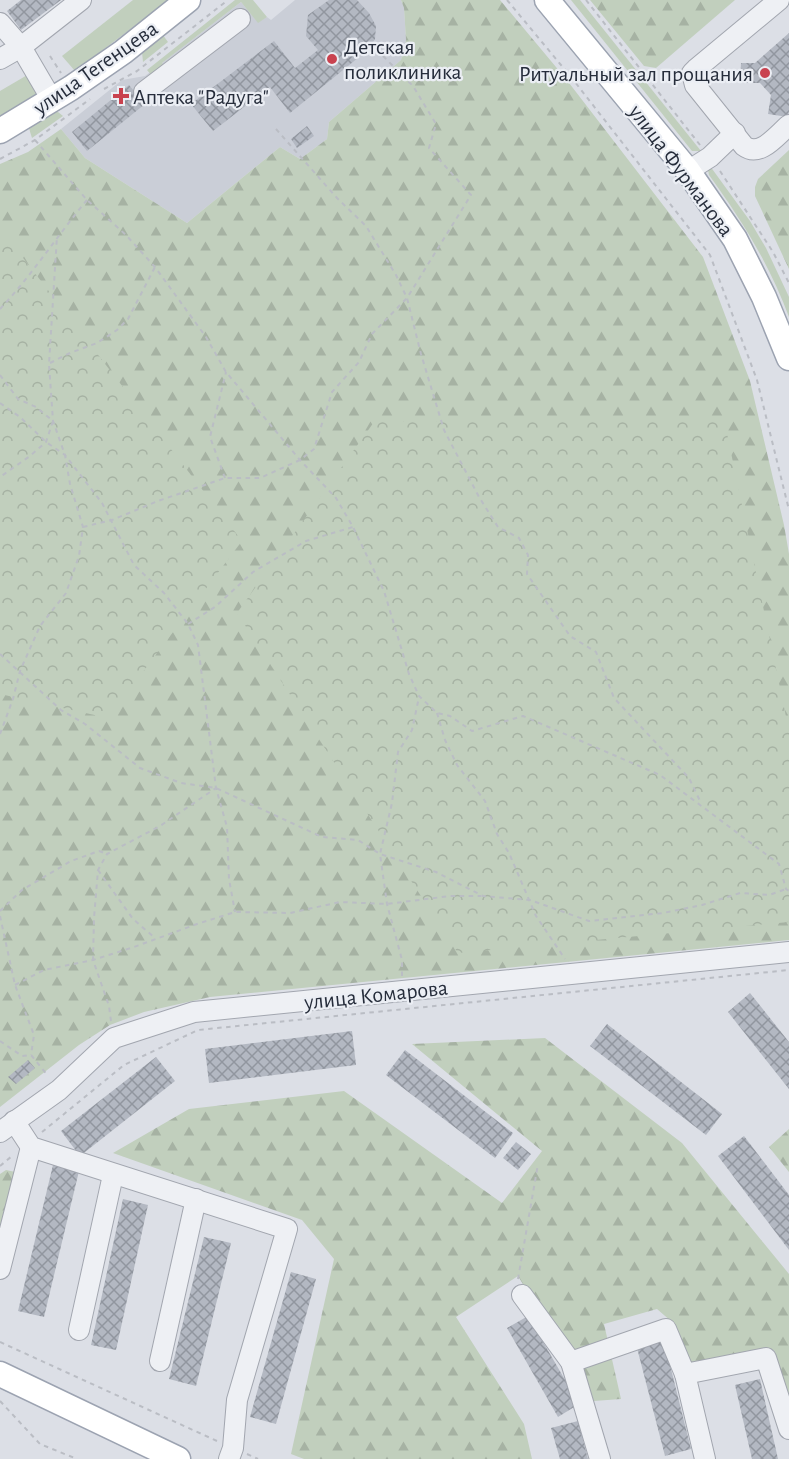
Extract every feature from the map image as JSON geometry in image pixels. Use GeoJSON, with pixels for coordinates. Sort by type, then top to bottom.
{"type":"FeatureCollection","features":[{"type":"Feature","properties":{"kind":"main road","name":"улица Тегенцева"},"geometry":{"type":"LineString","coordinates":[[0,131],[52,100],[123,52],[188,0]]}},
{"type":"Feature","properties":{"kind":"main road","name":"улица Фурманова"},"geometry":{"type":"LineString","coordinates":[[547,0],[688,171],[735,239],[781,334],[789,358]]}},
{"type":"Feature","properties":{"kind":"main road"},"geometry":{"type":"LineString","coordinates":[[0,1374],[178,1459]]}},
{"type":"Feature","properties":{"kind":"street"},"geometry":{"type":"LineString","coordinates":[[0,59],[21,47],[81,0]]}},
{"type":"Feature","properties":{"kind":"street"},"geometry":{"type":"LineString","coordinates":[[779,0],[692,73],[695,85],[750,151],[756,152],[789,125]]}},
{"type":"Feature","properties":{"kind":"street"},"geometry":{"type":"LineString","coordinates":[[144,92],[240,19]]}},
{"type":"Feature","properties":{"kind":"street"},"geometry":{"type":"LineString","coordinates":[[0,23],[21,47],[52,100]]}},
{"type":"Feature","properties":{"kind":"street"},"geometry":{"type":"LineString","coordinates":[[688,171],[710,157],[735,134]]}},
{"type":"Feature","properties":{"kind":"street","name":"улица Комарова"},"geometry":{"type":"LineString","coordinates":[[7,1127],[59,1090],[114,1038],[194,1012],[789,952]]}},
{"type":"Feature","properties":{"kind":"street"},"geometry":{"type":"LineString","coordinates":[[7,1127],[29,1145],[113,1175],[287,1229],[237,1400],[231,1453]]}},
{"type":"Feature","properties":{"kind":"street"},"geometry":{"type":"LineString","coordinates":[[0,1269],[29,1145]]}},
{"type":"Feature","properties":{"kind":"street"},"geometry":{"type":"LineString","coordinates":[[79,1330],[113,1175]]}},
{"type":"Feature","properties":{"kind":"street"},"geometry":{"type":"LineString","coordinates":[[160,1361],[196,1199]]}},
{"type":"Feature","properties":{"kind":"street"},"geometry":{"type":"LineString","coordinates":[[520,1288],[572,1362],[600,1459]]}},
{"type":"Feature","properties":{"kind":"street"},"geometry":{"type":"LineString","coordinates":[[572,1362],[666,1329],[685,1374],[705,1459]]}},
{"type":"Feature","properties":{"kind":"street"},"geometry":{"type":"LineString","coordinates":[[685,1374],[766,1358],[789,1429]]}},
{"type":"Feature","properties":{"kind":"path"},"geometry":{"type":"LineString","coordinates":[[102,90],[137,71],[228,0]]}},
{"type":"Feature","properties":{"kind":"path"},"geometry":{"type":"LineString","coordinates":[[507,0],[571,77],[710,255],[757,380],[789,510]]}},
{"type":"Feature","properties":{"kind":"path"},"geometry":{"type":"LineString","coordinates":[[586,0],[710,157],[742,203],[788,281]]}},
{"type":"Feature","properties":{"kind":"path"},"geometry":{"type":"LineString","coordinates":[[82,527],[112,520],[225,478],[260,478],[300,460],[314,449],[332,392],[359,362],[372,334],[407,298],[471,195],[429,148],[436,124],[413,86],[381,54]]}},
{"type":"Feature","properties":{"kind":"path"},"geometry":{"type":"LineString","coordinates":[[0,159],[35,140],[95,95]]}},
{"type":"Feature","properties":{"kind":"path"},"geometry":{"type":"LineString","coordinates":[[276,129],[315,174],[366,226],[407,298],[444,430],[479,497],[498,527],[519,538],[528,555],[527,574],[570,636],[596,652],[614,698],[689,778],[702,806]]}},
{"type":"Feature","properties":{"kind":"path"},"geometry":{"type":"LineString","coordinates":[[35,140],[87,200],[126,235],[155,267],[206,338],[226,372],[300,460],[336,498],[353,527],[384,591],[409,674],[419,696],[437,713],[445,740],[457,765],[486,801],[497,834],[509,854],[536,916],[575,974]]}},
{"type":"Feature","properties":{"kind":"path"},"geometry":{"type":"LineString","coordinates":[[0,309],[24,284],[57,236],[87,200]]}},
{"type":"Feature","properties":{"kind":"path"},"geometry":{"type":"LineString","coordinates":[[0,734],[13,699],[20,671],[40,626],[66,593],[79,556],[82,527],[65,455],[53,421],[49,363],[57,236]]}},
{"type":"Feature","properties":{"kind":"path"},"geometry":{"type":"LineString","coordinates":[[49,363],[97,343],[117,330],[128,319],[155,267]]}},
{"type":"Feature","properties":{"kind":"path"},"geometry":{"type":"LineString","coordinates":[[225,478],[210,437],[226,372]]}},
{"type":"Feature","properties":{"kind":"path"},"geometry":{"type":"LineString","coordinates":[[0,375],[18,399],[36,407],[53,421]]}},
{"type":"Feature","properties":{"kind":"path"},"geometry":{"type":"LineString","coordinates":[[0,403],[65,455],[112,520],[134,565],[164,593],[188,624],[198,645],[216,788],[227,827],[228,879],[235,912]]}},
{"type":"Feature","properties":{"kind":"path"},"geometry":{"type":"LineString","coordinates":[[0,477],[46,442],[53,421]]}},
{"type":"Feature","properties":{"kind":"path"},"geometry":{"type":"LineString","coordinates":[[188,624],[215,608],[253,572],[306,541],[353,527]]}},
{"type":"Feature","properties":{"kind":"path"},"geometry":{"type":"LineString","coordinates":[[0,654],[61,710],[85,724],[140,768],[181,783],[216,788],[322,837],[358,840],[380,854],[436,872],[483,896]]}},
{"type":"Feature","properties":{"kind":"path"},"geometry":{"type":"LineString","coordinates":[[401,991],[402,960],[387,904],[380,854],[392,803],[398,752],[412,730],[419,696]]}},
{"type":"Feature","properties":{"kind":"path"},"geometry":{"type":"LineString","coordinates":[[15,985],[44,970],[93,960],[235,912],[290,913],[340,902],[387,904],[450,896],[483,896],[530,900],[589,921],[663,913],[702,905],[740,893],[769,895],[788,890],[779,864],[660,775],[523,716],[472,731],[450,716],[437,713]]}},
{"type":"Feature","properties":{"kind":"path"},"geometry":{"type":"LineString","coordinates":[[114,1038],[109,1006],[93,960],[98,870],[107,854],[160,826],[216,788]]}},
{"type":"Feature","properties":{"kind":"path"},"geometry":{"type":"LineString","coordinates":[[0,911],[22,890],[71,861],[99,851],[107,854]]}},
{"type":"Feature","properties":{"kind":"path"},"geometry":{"type":"LineString","coordinates":[[98,870],[133,919],[155,938]]}},
{"type":"Feature","properties":{"kind":"path"},"geometry":{"type":"LineString","coordinates":[[0,916],[15,985],[34,1035],[31,1055],[59,1090]]}},
{"type":"Feature","properties":{"kind":"path"},"geometry":{"type":"LineString","coordinates":[[0,1166],[29,1145],[124,1065],[198,1030],[789,970]]}},
{"type":"Feature","properties":{"kind":"path"},"geometry":{"type":"LineString","coordinates":[[0,1041],[22,1056],[31,1055]]}},
{"type":"Feature","properties":{"kind":"path"},"geometry":{"type":"LineString","coordinates":[[520,1288],[538,1164]]}},
{"type":"Feature","properties":{"kind":"path"},"geometry":{"type":"LineString","coordinates":[[0,1342],[231,1453],[258,1459]]}},
{"type":"Feature","properties":{"kind":"path"},"geometry":{"type":"LineString","coordinates":[[0,1401],[40,1444],[77,1459]]}},
{"type":"Feature","properties":{"kind":"shaded area"},"geometry":{"type":"Polygon","coordinates":[[[295,0],[401,0],[404,8],[406,40],[401,60],[329,122],[327,139],[300,159],[280,147],[187,223],[85,158],[61,129],[122,80],[145,76],[241,2],[258,22],[267,17],[271,20],[295,0]]]}},
{"type":"Feature","properties":{"kind":"green space"},"geometry":{"type":"Polygon","coordinates":[[[133,0],[169,0],[75,71],[62,56],[133,0]]]}},
{"type":"Feature","properties":{"kind":"green space"},"geometry":{"type":"Polygon","coordinates":[[[235,0],[253,0],[267,17],[258,23],[241,2],[162,63],[172,75],[152,76],[147,70],[235,0]]]}},
{"type":"Feature","properties":{"kind":"green space"},"geometry":{"type":"Polygon","coordinates":[[[401,0],[500,0],[566,79],[703,257],[750,381],[789,554],[789,940],[210,997],[144,1012],[110,1025],[79,1045],[0,1107],[0,164],[28,152],[61,129],[85,158],[187,223],[280,147],[300,159],[327,139],[329,122],[401,60],[406,40],[404,8],[401,0]]]}},
{"type":"Feature","properties":{"kind":"green space"},"geometry":{"type":"Polygon","coordinates":[[[571,0],[580,0],[701,151],[692,151],[571,0]]]}},
{"type":"Feature","properties":{"kind":"green space"},"geometry":{"type":"Polygon","coordinates":[[[590,0],[735,0],[656,68],[644,66],[590,0]]]}},
{"type":"Feature","properties":{"kind":"green space"},"geometry":{"type":"Polygon","coordinates":[[[160,31],[168,42],[143,62],[142,52],[160,31]]]}},
{"type":"Feature","properties":{"kind":"green space"},"geometry":{"type":"Polygon","coordinates":[[[29,74],[39,93],[33,99],[0,116],[0,91],[29,74]]]}},
{"type":"Feature","properties":{"kind":"green space"},"geometry":{"type":"Polygon","coordinates":[[[51,110],[63,116],[32,138],[28,125],[51,110]]]}},
{"type":"Feature","properties":{"kind":"green space"},"geometry":{"type":"Polygon","coordinates":[[[789,150],[789,269],[755,196],[755,187],[758,179],[789,150]]]}},
{"type":"Feature","properties":{"kind":"green space"},"geometry":{"type":"Polygon","coordinates":[[[710,166],[750,221],[766,248],[789,297],[789,317],[754,243],[709,175],[710,166]]]}},
{"type":"Feature","properties":{"kind":"green space"},"geometry":{"type":"Polygon","coordinates":[[[0,228],[242,541],[108,718],[0,694],[0,228]]]}},
{"type":"Feature","properties":{"kind":"green space"},"geometry":{"type":"Polygon","coordinates":[[[724,419],[789,731],[789,922],[458,953],[237,613],[374,422],[724,419]]]}},
{"type":"Feature","properties":{"kind":"green space"},"geometry":{"type":"Polygon","coordinates":[[[545,1038],[682,1143],[789,1274],[789,1400],[774,1350],[692,1367],[672,1322],[657,1309],[604,1324],[621,1399],[594,1401],[518,1276],[456,1317],[524,1424],[532,1459],[304,1459],[291,1454],[334,1259],[302,1220],[113,1153],[189,1109],[344,1091],[502,1203],[542,1151],[412,1044],[545,1038]]]}},
{"type":"Feature","properties":{"kind":"green space"},"geometry":{"type":"Polygon","coordinates":[[[789,1129],[789,1172],[769,1147],[789,1129]]]}},
{"type":"Feature","properties":{"kind":"green space"},"geometry":{"type":"Polygon","coordinates":[[[6,1170],[20,1173],[0,1235],[0,1174],[6,1170]]]}},
{"type":"Feature","properties":{"kind":"building"},"geometry":{"type":"Polygon","coordinates":[[[21,0],[61,0],[21,30],[7,11],[21,0]]]}},
{"type":"Feature","properties":{"kind":"building","name":"Детская поликлиника"},"geometry":{"type":"Polygon","coordinates":[[[329,0],[357,0],[369,13],[376,26],[375,39],[369,49],[290,113],[270,87],[213,131],[191,104],[274,41],[295,68],[318,50],[306,36],[308,15],[329,0]]]}},
{"type":"Feature","properties":{"kind":"building","name":"Ритуальный зал прощания"},"geometry":{"type":"Polygon","coordinates":[[[789,33],[788,117],[768,114],[771,95],[760,83],[740,83],[741,63],[755,63],[789,33]]]}},
{"type":"Feature","properties":{"kind":"building"},"geometry":{"type":"Polygon","coordinates":[[[129,85],[145,104],[87,151],[72,132],[129,85]]]}},
{"type":"Feature","properties":{"kind":"building"},"geometry":{"type":"Polygon","coordinates":[[[307,126],[314,136],[297,148],[291,139],[307,126]]]}},
{"type":"Feature","properties":{"kind":"building"},"geometry":{"type":"Polygon","coordinates":[[[750,993],[789,1042],[789,1089],[728,1012],[750,993]]]}},
{"type":"Feature","properties":{"kind":"building"},"geometry":{"type":"Polygon","coordinates":[[[607,1024],[722,1114],[706,1135],[590,1046],[607,1024]]]}},
{"type":"Feature","properties":{"kind":"building"},"geometry":{"type":"Polygon","coordinates":[[[352,1031],[356,1065],[209,1083],[205,1049],[352,1031]]]}},
{"type":"Feature","properties":{"kind":"building"},"geometry":{"type":"Polygon","coordinates":[[[405,1050],[513,1133],[495,1158],[386,1075],[405,1050]]]}},
{"type":"Feature","properties":{"kind":"building"},"geometry":{"type":"Polygon","coordinates":[[[156,1057],[175,1081],[80,1156],[61,1131],[156,1057]]]}},
{"type":"Feature","properties":{"kind":"building"},"geometry":{"type":"Polygon","coordinates":[[[28,1060],[35,1068],[16,1084],[8,1077],[28,1060]]]}},
{"type":"Feature","properties":{"kind":"building"},"geometry":{"type":"Polygon","coordinates":[[[744,1136],[789,1195],[789,1250],[718,1156],[744,1136]]]}},
{"type":"Feature","properties":{"kind":"building"},"geometry":{"type":"Polygon","coordinates":[[[516,1142],[531,1154],[518,1170],[503,1158],[516,1142]]]}},
{"type":"Feature","properties":{"kind":"building"},"geometry":{"type":"Polygon","coordinates":[[[53,1165],[79,1171],[44,1317],[18,1311],[53,1165]]]}},
{"type":"Feature","properties":{"kind":"building"},"geometry":{"type":"Polygon","coordinates":[[[123,1199],[148,1205],[116,1350],[91,1345],[123,1199]]]}},
{"type":"Feature","properties":{"kind":"building"},"geometry":{"type":"Polygon","coordinates":[[[204,1237],[231,1243],[196,1386],[169,1379],[204,1237]]]}},
{"type":"Feature","properties":{"kind":"building"},"geometry":{"type":"Polygon","coordinates":[[[291,1272],[316,1279],[276,1424],[250,1417],[291,1272]]]}},
{"type":"Feature","properties":{"kind":"building"},"geometry":{"type":"Polygon","coordinates":[[[528,1316],[579,1404],[558,1417],[507,1328],[528,1316]]]}},
{"type":"Feature","properties":{"kind":"building"},"geometry":{"type":"Polygon","coordinates":[[[664,1341],[691,1449],[665,1456],[637,1348],[664,1341]]]}},
{"type":"Feature","properties":{"kind":"building"},"geometry":{"type":"Polygon","coordinates":[[[760,1379],[778,1459],[752,1459],[735,1385],[760,1379]]]}},
{"type":"Feature","properties":{"kind":"building"},"geometry":{"type":"Polygon","coordinates":[[[578,1421],[588,1459],[560,1459],[551,1428],[578,1421]]]}},
{"type":"Feature","properties":{"kind":"place","name":"Детская поликлиника"},"geometry":{"type":"Point","coordinates":[332,59]}},
{"type":"Feature","properties":{"kind":"place","name":"Ритуальный зал прощания"},"geometry":{"type":"Point","coordinates":[765,73]}},
{"type":"Feature","properties":{"kind":"place","name":"Аптека \"Радуга\""},"geometry":{"type":"Point","coordinates":[121,96]}}]}
